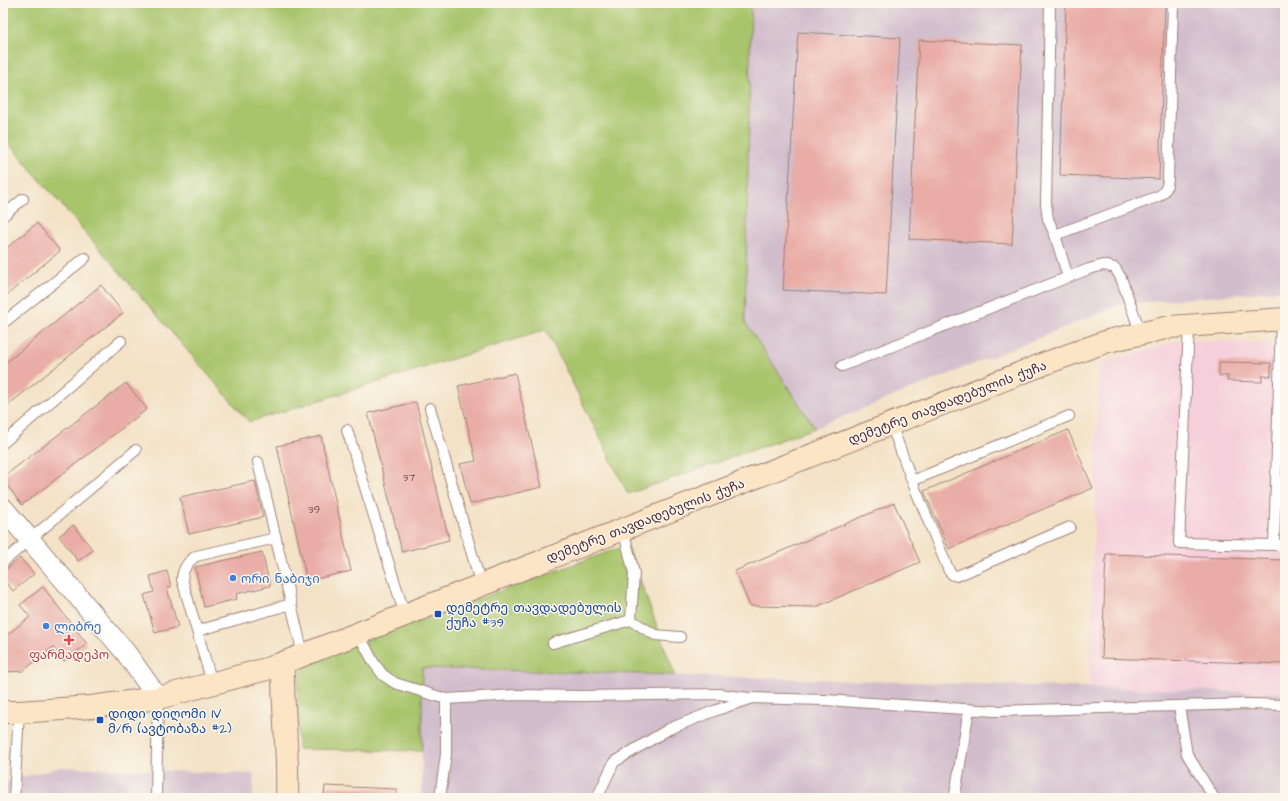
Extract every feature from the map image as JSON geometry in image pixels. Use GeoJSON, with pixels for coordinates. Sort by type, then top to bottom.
{"type":"FeatureCollection","features":[{"type":"Feature","properties":{"kind":"main road","name":"დემეტრე თავდადებულის ქუჩა"},"geometry":{"type":"LineString","coordinates":[[11,712],[91,707],[158,698],[270,668],[1049,362],[1108,341],[1170,327],[1283,319]]}},
{"type":"Feature","properties":{"kind":"main road"},"geometry":{"type":"LineString","coordinates":[[287,798],[288,774],[282,684],[293,659]]}},
{"type":"Feature","properties":{"kind":"street"},"geometry":{"type":"LineString","coordinates":[[3,508],[126,653],[158,698]]}},
{"type":"Feature","properties":{"kind":"lane"},"geometry":{"type":"LineString","coordinates":[[1050,3],[1046,204],[1048,219],[1055,235],[1068,277]]}},
{"type":"Feature","properties":{"kind":"lane"},"geometry":{"type":"LineString","coordinates":[[1055,235],[1164,193],[1167,187],[1168,179],[1173,3]]}},
{"type":"Feature","properties":{"kind":"lane"},"geometry":{"type":"LineString","coordinates":[[3,216],[23,199]]}},
{"type":"Feature","properties":{"kind":"lane"},"geometry":{"type":"LineString","coordinates":[[3,323],[85,258]]}},
{"type":"Feature","properties":{"kind":"lane"},"geometry":{"type":"LineString","coordinates":[[842,366],[1068,277],[1103,265],[1115,268],[1121,278],[1141,334]]}},
{"type":"Feature","properties":{"kind":"lane"},"geometry":{"type":"LineString","coordinates":[[1274,545],[1283,319]]}},
{"type":"Feature","properties":{"kind":"lane"},"geometry":{"type":"LineString","coordinates":[[1189,326],[1179,543],[1285,545]]}},
{"type":"Feature","properties":{"kind":"lane"},"geometry":{"type":"LineString","coordinates":[[3,443],[121,341]]}},
{"type":"Feature","properties":{"kind":"lane"},"geometry":{"type":"LineString","coordinates":[[430,408],[481,585]]}},
{"type":"Feature","properties":{"kind":"lane"},"geometry":{"type":"LineString","coordinates":[[912,481],[1070,416]]}},
{"type":"Feature","properties":{"kind":"lane"},"geometry":{"type":"LineString","coordinates":[[892,424],[912,481],[949,572],[953,575],[957,576],[1070,527]]}},
{"type":"Feature","properties":{"kind":"lane"},"geometry":{"type":"LineString","coordinates":[[347,430],[405,615]]}},
{"type":"Feature","properties":{"kind":"lane"},"geometry":{"type":"LineString","coordinates":[[3,562],[136,450]]}},
{"type":"Feature","properties":{"kind":"lane"},"geometry":{"type":"LineString","coordinates":[[258,462],[291,604],[293,659]]}},
{"type":"Feature","properties":{"kind":"lane"},"geometry":{"type":"LineString","coordinates":[[623,529],[634,573],[631,620]]}},
{"type":"Feature","properties":{"kind":"lane"},"geometry":{"type":"LineString","coordinates":[[212,683],[182,579],[183,571],[188,562],[196,556],[276,538]]}},
{"type":"Feature","properties":{"kind":"lane"},"geometry":{"type":"LineString","coordinates":[[197,631],[291,604]]}},
{"type":"Feature","properties":{"kind":"lane"},"geometry":{"type":"LineString","coordinates":[[553,643],[631,620],[655,635],[680,637]]}},
{"type":"Feature","properties":{"kind":"lane"},"geometry":{"type":"LineString","coordinates":[[358,633],[374,663],[383,675],[395,683],[446,699],[517,695],[581,696],[711,694],[752,698],[825,700],[995,711],[1248,704],[1285,705]]}},
{"type":"Feature","properties":{"kind":"lane"},"geometry":{"type":"LineString","coordinates":[[156,798],[158,698]]}},
{"type":"Feature","properties":{"kind":"lane"},"geometry":{"type":"LineString","coordinates":[[597,798],[614,762],[669,730],[714,711],[752,698]]}},
{"type":"Feature","properties":{"kind":"lane"},"geometry":{"type":"LineString","coordinates":[[440,798],[446,754],[446,699]]}},
{"type":"Feature","properties":{"kind":"lane"},"geometry":{"type":"LineString","coordinates":[[1178,706],[1187,754],[1214,798]]}},
{"type":"Feature","properties":{"kind":"lane"},"geometry":{"type":"LineString","coordinates":[[955,795],[969,710]]}},
{"type":"Feature","properties":{"kind":"lane"},"geometry":{"type":"LineString","coordinates":[[11,712],[14,798]]}},
{"type":"Feature","properties":{"kind":"shaded area"},"geometry":{"type":"Polygon","coordinates":[[[751,3],[1285,3],[1285,290],[1123,304],[815,428],[745,322],[751,3]]]}},
{"type":"Feature","properties":{"kind":"shaded area"},"geometry":{"type":"Polygon","coordinates":[[[1180,340],[1285,343],[1285,693],[1089,687],[1099,364],[1180,340]]]}},
{"type":"Feature","properties":{"kind":"shaded area"},"geometry":{"type":"Polygon","coordinates":[[[421,668],[1285,693],[1285,798],[422,798],[421,668]]]}},
{"type":"Feature","properties":{"kind":"shaded area"},"geometry":{"type":"Polygon","coordinates":[[[62,767],[254,774],[253,798],[3,798],[3,782],[62,767]]]}},
{"type":"Feature","properties":{"kind":"green space"},"geometry":{"type":"Polygon","coordinates":[[[3,3],[751,3],[745,322],[815,428],[628,494],[546,330],[249,422],[3,137],[3,3]]]}},
{"type":"Feature","properties":{"kind":"green space"},"geometry":{"type":"Polygon","coordinates":[[[627,545],[675,675],[422,668],[422,751],[298,749],[298,675],[314,659],[627,545]]]}},
{"type":"Feature","properties":{"kind":"building"},"geometry":{"type":"Polygon","coordinates":[[[1066,3],[1165,3],[1159,179],[1060,175],[1066,3]]]}},
{"type":"Feature","properties":{"kind":"building"},"geometry":{"type":"Polygon","coordinates":[[[798,32],[900,38],[886,295],[783,290],[798,32]]]}},
{"type":"Feature","properties":{"kind":"building"},"geometry":{"type":"Polygon","coordinates":[[[919,40],[1022,45],[1012,244],[909,239],[919,40]]]}},
{"type":"Feature","properties":{"kind":"building"},"geometry":{"type":"Polygon","coordinates":[[[37,223],[60,251],[3,298],[3,251],[37,223]]]}},
{"type":"Feature","properties":{"kind":"building"},"geometry":{"type":"Polygon","coordinates":[[[101,285],[123,313],[3,409],[3,365],[101,285]]]}},
{"type":"Feature","properties":{"kind":"building"},"geometry":{"type":"Polygon","coordinates":[[[1219,362],[1271,363],[1271,376],[1262,376],[1262,382],[1227,381],[1228,376],[1219,376],[1219,362]]]}},
{"type":"Feature","properties":{"kind":"building"},"geometry":{"type":"Polygon","coordinates":[[[515,373],[542,487],[470,504],[460,464],[476,461],[458,386],[515,373]]]}},
{"type":"Feature","properties":{"kind":"building"},"geometry":{"type":"Polygon","coordinates":[[[126,383],[147,409],[22,505],[3,480],[3,477],[126,383]]]}},
{"type":"Feature","properties":{"kind":"building"},"geometry":{"type":"Polygon","coordinates":[[[416,402],[449,540],[402,552],[368,413],[416,402]]]}},
{"type":"Feature","properties":{"kind":"building"},"geometry":{"type":"Polygon","coordinates":[[[1068,430],[1093,488],[949,549],[924,491],[1068,430]]]}},
{"type":"Feature","properties":{"kind":"building"},"geometry":{"type":"Polygon","coordinates":[[[321,436],[351,571],[307,581],[277,446],[321,436]]]}},
{"type":"Feature","properties":{"kind":"building"},"geometry":{"type":"Polygon","coordinates":[[[255,481],[263,517],[189,534],[180,497],[255,481]]]}},
{"type":"Feature","properties":{"kind":"building"},"geometry":{"type":"Polygon","coordinates":[[[894,503],[920,562],[816,607],[750,606],[735,571],[894,503]]]}},
{"type":"Feature","properties":{"kind":"building"},"geometry":{"type":"Polygon","coordinates":[[[73,525],[93,550],[78,561],[59,536],[73,525]]]}},
{"type":"Feature","properties":{"kind":"building"},"geometry":{"type":"Polygon","coordinates":[[[262,552],[270,586],[236,594],[237,599],[204,607],[195,567],[262,552]]]}},
{"type":"Feature","properties":{"kind":"building"},"geometry":{"type":"Polygon","coordinates":[[[1106,554],[1285,560],[1285,664],[1102,658],[1106,554]]]}},
{"type":"Feature","properties":{"kind":"building"},"geometry":{"type":"Polygon","coordinates":[[[20,558],[34,574],[13,591],[3,579],[3,572],[20,558]]]}},
{"type":"Feature","properties":{"kind":"building"},"geometry":{"type":"Polygon","coordinates":[[[167,571],[171,587],[167,588],[178,627],[155,633],[144,595],[154,592],[150,576],[167,571]]]}},
{"type":"Feature","properties":{"kind":"building"},"geometry":{"type":"Polygon","coordinates":[[[43,587],[87,644],[64,661],[53,647],[23,671],[3,672],[3,638],[30,617],[20,605],[43,587]]]}},
{"type":"Feature","properties":{"kind":"building"},"geometry":{"type":"Polygon","coordinates":[[[325,786],[397,789],[397,798],[324,798],[325,786]]]}},
{"type":"Feature","properties":{"kind":"place","name":"ორი ნაბიჯი"},"geometry":{"type":"Point","coordinates":[233,578]}},
{"type":"Feature","properties":{"kind":"place","name":"დემეტრე თავდადებულის ქუჩა #39"},"geometry":{"type":"Point","coordinates":[438,614]}},
{"type":"Feature","properties":{"kind":"place","name":"ლიბრე"},"geometry":{"type":"Point","coordinates":[46,626]}},
{"type":"Feature","properties":{"kind":"place","name":"ფარმადეპო"},"geometry":{"type":"Point","coordinates":[69,640]}},
{"type":"Feature","properties":{"kind":"place","name":"დიდი დიღომი IV მ/რ (ავტობაზა #2)"},"geometry":{"type":"Point","coordinates":[100,720]}}]}
